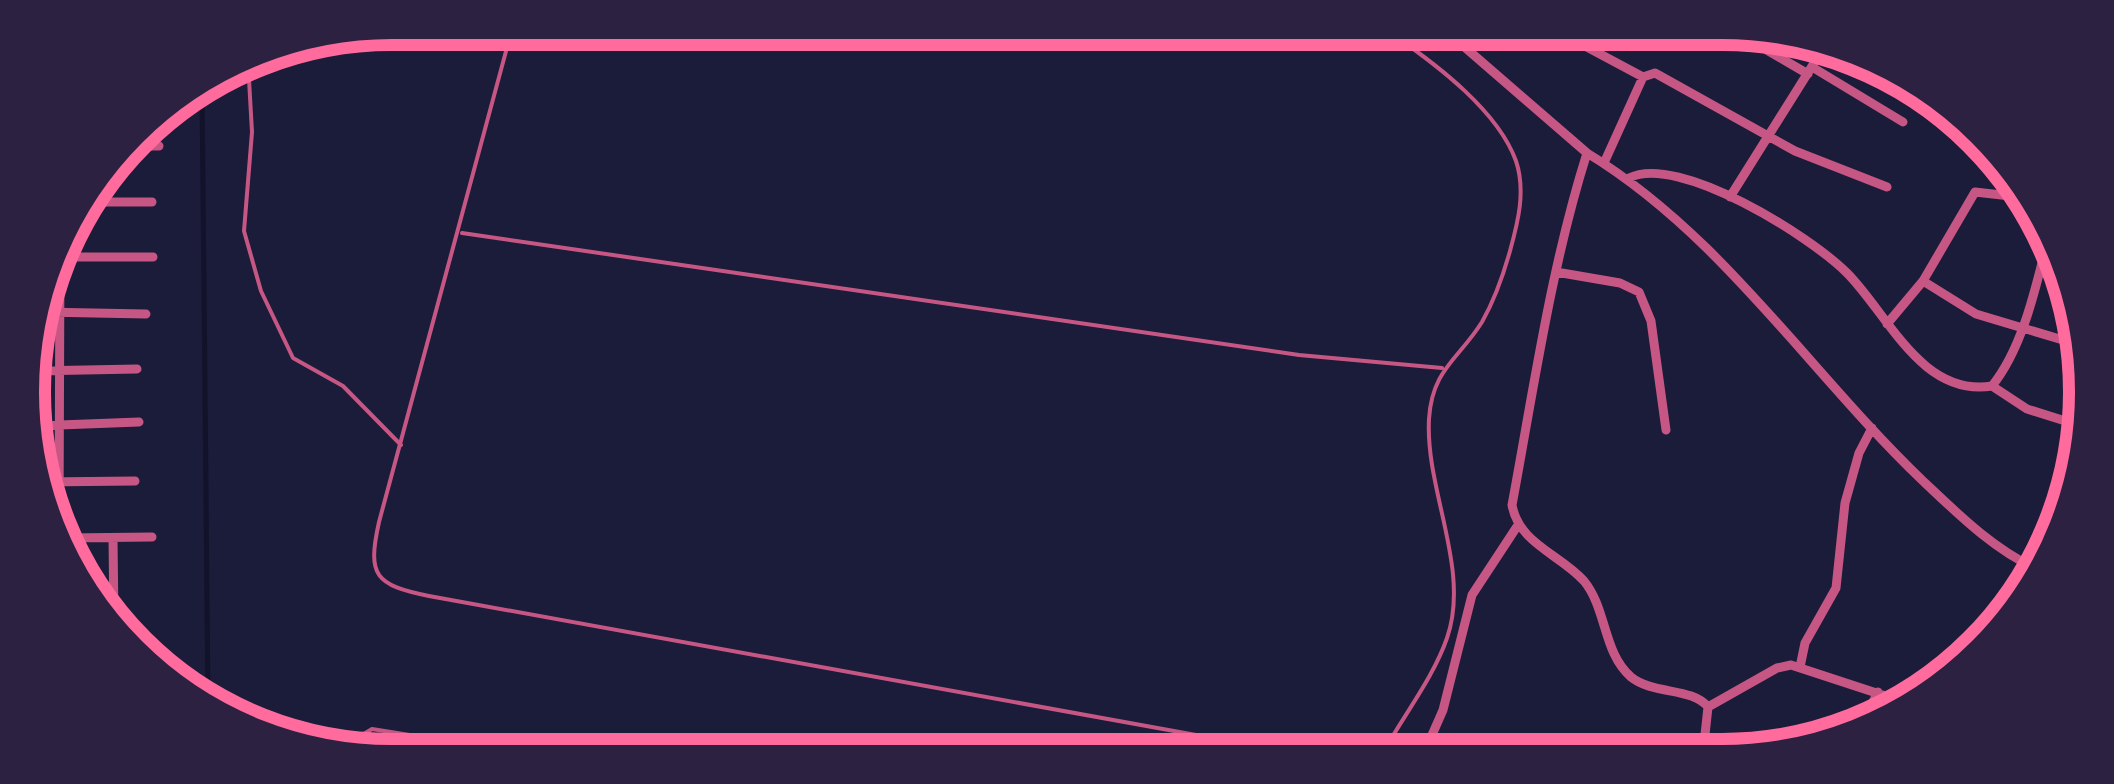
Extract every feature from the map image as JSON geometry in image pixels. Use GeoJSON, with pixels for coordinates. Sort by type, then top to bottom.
{"type":"FeatureCollection","features":[{"type":"Feature","properties":{"kind":"street"},"geometry":{"type":"LineString","coordinates":[[1467,45],[1587,153],[1628,178],[1736,276],[1872,428],[1956,512],[2024,563]]}},
{"type":"Feature","properties":{"kind":"street"},"geometry":{"type":"LineString","coordinates":[[1583,45],[1642,77],[1662,75],[1770,137],[1887,187]]}},
{"type":"Feature","properties":{"kind":"street"},"geometry":{"type":"LineString","coordinates":[[1764,48],[1903,122]]}},
{"type":"Feature","properties":{"kind":"street"},"geometry":{"type":"LineString","coordinates":[[1730,197],[1817,59]]}},
{"type":"Feature","properties":{"kind":"street"},"geometry":{"type":"LineString","coordinates":[[1604,163],[1642,77]]}},
{"type":"Feature","properties":{"kind":"street"},"geometry":{"type":"LineString","coordinates":[[148,146],[159,146]]}},
{"type":"Feature","properties":{"kind":"street"},"geometry":{"type":"LineString","coordinates":[[1587,153],[1556,272],[1512,504],[1518,525],[1585,583],[1599,606],[1622,668],[1651,688],[1694,697],[1708,707]]}},
{"type":"Feature","properties":{"kind":"street"},"geometry":{"type":"LineString","coordinates":[[1628,178],[1654,170],[1730,197],[1845,271],[1917,359],[1939,374],[1968,385],[1992,386],[2027,409],[2067,421]]}},
{"type":"Feature","properties":{"kind":"street"},"geometry":{"type":"LineString","coordinates":[[1887,324],[1923,281],[1975,192],[2009,196]]}},
{"type":"Feature","properties":{"kind":"street"},"geometry":{"type":"LineString","coordinates":[[101,202],[152,202]]}},
{"type":"Feature","properties":{"kind":"street"},"geometry":{"type":"LineString","coordinates":[[73,257],[153,257]]}},
{"type":"Feature","properties":{"kind":"street"},"geometry":{"type":"LineString","coordinates":[[1992,386],[2020,330],[2043,259]]}},
{"type":"Feature","properties":{"kind":"street"},"geometry":{"type":"LineString","coordinates":[[1556,272],[1620,283],[1639,292],[1651,321],[1666,430]]}},
{"type":"Feature","properties":{"kind":"street"},"geometry":{"type":"LineString","coordinates":[[2040,272],[2049,275]]}},
{"type":"Feature","properties":{"kind":"street"},"geometry":{"type":"LineString","coordinates":[[1923,281],[1976,314],[2065,341]]}},
{"type":"Feature","properties":{"kind":"street"},"geometry":{"type":"LineString","coordinates":[[60,292],[60,493]]}},
{"type":"Feature","properties":{"kind":"street"},"geometry":{"type":"LineString","coordinates":[[55,312],[146,314]]}},
{"type":"Feature","properties":{"kind":"street"},"geometry":{"type":"LineString","coordinates":[[46,370],[137,370]]}},
{"type":"Feature","properties":{"kind":"street"},"geometry":{"type":"LineString","coordinates":[[47,426],[138,422]]}},
{"type":"Feature","properties":{"kind":"street"},"geometry":{"type":"LineString","coordinates":[[1800,667],[1805,643],[1836,588],[1845,503],[1859,452],[1872,428]]}},
{"type":"Feature","properties":{"kind":"street"},"geometry":{"type":"LineString","coordinates":[[57,481],[135,480]]}},
{"type":"Feature","properties":{"kind":"street"},"geometry":{"type":"LineString","coordinates":[[1430,739],[1442,710],[1472,595],[1518,525]]}},
{"type":"Feature","properties":{"kind":"street"},"geometry":{"type":"LineString","coordinates":[[78,538],[152,537]]}},
{"type":"Feature","properties":{"kind":"street"},"geometry":{"type":"LineString","coordinates":[[113,538],[114,599]]}},
{"type":"Feature","properties":{"kind":"street"},"geometry":{"type":"LineString","coordinates":[[1708,707],[1777,668],[1800,667],[1888,696]]}},
{"type":"Feature","properties":{"kind":"street"},"geometry":{"type":"LineString","coordinates":[[1872,705],[1878,692]]}},
{"type":"Feature","properties":{"kind":"street"},"geometry":{"type":"LineString","coordinates":[[1705,739],[1708,707]]}},
{"type":"Feature","properties":{"kind":"lane"},"geometry":{"type":"LineString","coordinates":[[1391,739],[1447,638],[1452,606],[1429,418],[1442,368],[1480,324],[1500,286],[1521,211],[1516,161],[1487,116],[1443,70],[1408,45]]}},
{"type":"Feature","properties":{"kind":"lane"},"geometry":{"type":"LineString","coordinates":[[507,46],[371,560],[378,577],[398,590],[852,676],[1216,739]]}},
{"type":"Feature","properties":{"kind":"lane"},"geometry":{"type":"LineString","coordinates":[[249,76],[252,132],[244,231],[261,292],[293,358],[343,386],[401,445]]}},
{"type":"Feature","properties":{"kind":"lane"},"geometry":{"type":"LineString","coordinates":[[460,232],[1299,355],[1442,368]]}},
{"type":"Feature","properties":{"kind":"lane"},"geometry":{"type":"LineString","coordinates":[[359,737],[372,729],[428,739]]}},
{"type":"Feature","properties":{"kind":"waterway"},"geometry":{"type":"LineString","coordinates":[[202,101],[208,686]]}}]}
